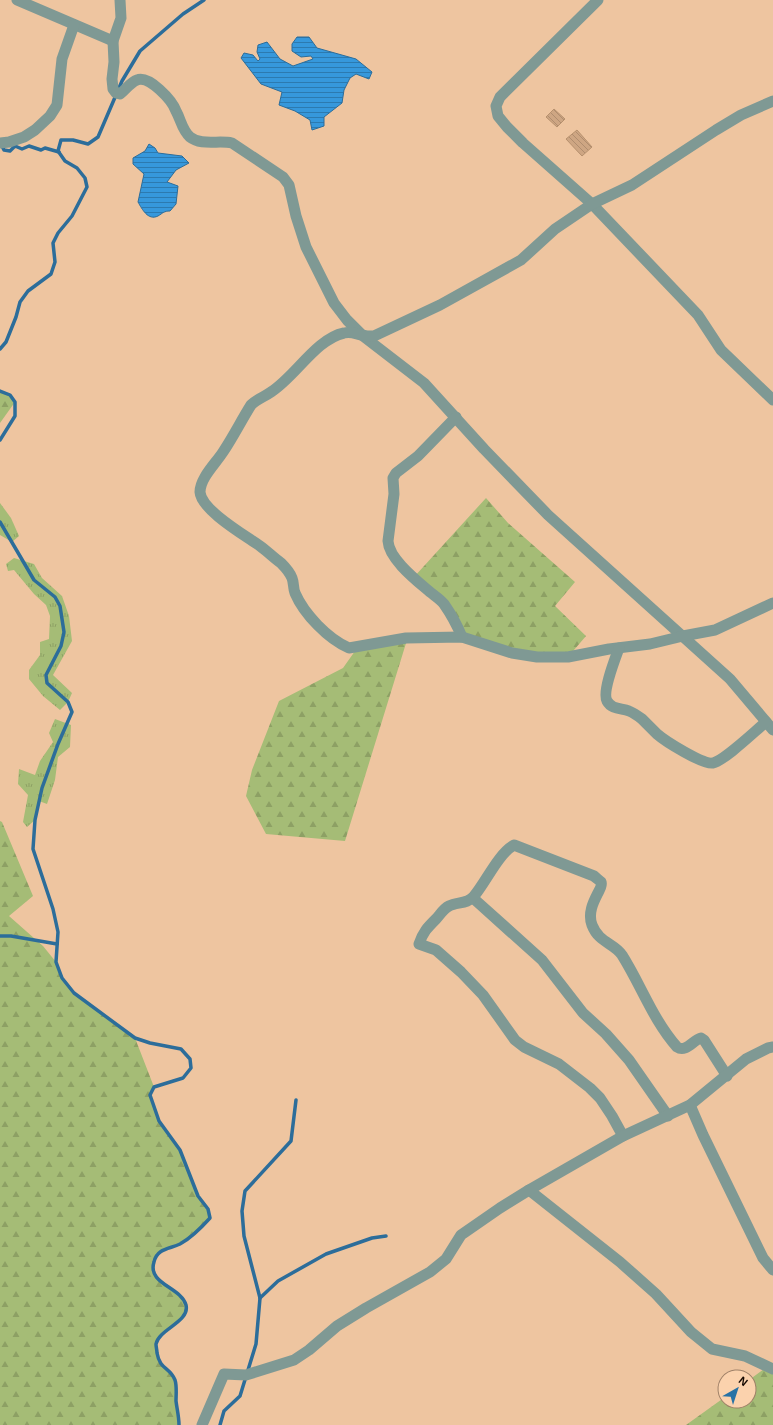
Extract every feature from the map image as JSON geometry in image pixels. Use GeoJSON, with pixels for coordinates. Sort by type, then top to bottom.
{"type":"FeatureCollection","features":[{"type":"Feature","properties":{"kind":"street"},"geometry":{"type":"LineString","coordinates":[[17,0],[113,41]]}},
{"type":"Feature","properties":{"kind":"street"},"geometry":{"type":"LineString","coordinates":[[120,0],[122,18],[113,41],[114,62],[112,79],[113,89],[116,93],[120,94],[136,80],[142,79],[150,82],[164,94],[176,110],[183,130],[191,138],[199,142],[224,141],[232,143],[283,178],[288,185],[306,247],[334,303],[347,320],[363,336],[424,383],[484,449],[548,515],[730,679],[769,726],[722,759],[713,763],[706,763],[694,758],[658,735],[634,713],[627,710],[619,710],[607,701],[607,685],[619,648]]}},
{"type":"Feature","properties":{"kind":"street"},"geometry":{"type":"LineString","coordinates":[[598,0],[500,97],[496,106],[498,116],[506,127],[522,143],[592,204],[698,315],[721,350],[773,400]]}},
{"type":"Feature","properties":{"kind":"street"},"geometry":{"type":"LineString","coordinates":[[0,143],[9,142],[24,137],[35,130],[50,116],[57,106],[62,59],[74,25]]}},
{"type":"Feature","properties":{"kind":"street"},"geometry":{"type":"LineString","coordinates":[[773,101],[741,115],[632,185],[592,204],[555,228],[521,260],[440,305],[374,336],[363,336],[351,332],[335,336],[307,358],[271,392],[250,405],[222,453],[204,479],[200,491],[206,504],[222,520],[261,547],[284,566],[292,578],[294,592],[302,606],[318,625],[343,646],[349,648],[406,638],[462,636],[512,653],[537,657],[568,657],[650,644],[715,630],[773,603]]}},
{"type":"Feature","properties":{"kind":"street"},"geometry":{"type":"LineString","coordinates":[[456,417],[418,456],[396,473],[393,478],[394,494],[388,548],[413,577],[443,603],[462,636]]}},
{"type":"Feature","properties":{"kind":"street"},"geometry":{"type":"LineString","coordinates":[[623,1136],[600,1098],[590,1088],[559,1064],[524,1047],[515,1040],[483,995],[461,972],[436,950],[418,944],[422,934],[428,926],[448,906],[465,902],[473,898],[506,851],[514,845],[594,876],[601,883],[601,888],[594,899],[590,913],[596,934],[621,955],[646,1000],[677,1047],[680,1049],[685,1048],[697,1039],[702,1038],[727,1076]]}},
{"type":"Feature","properties":{"kind":"street"},"geometry":{"type":"LineString","coordinates":[[473,898],[542,960],[584,1012],[629,1060],[668,1116]]}},
{"type":"Feature","properties":{"kind":"street"},"geometry":{"type":"LineString","coordinates":[[202,1425],[224,1374],[246,1375],[294,1360],[309,1350],[337,1326],[430,1272],[446,1259],[461,1235],[529,1190],[623,1136],[690,1105],[746,1059],[771,1050]]}},
{"type":"Feature","properties":{"kind":"street"},"geometry":{"type":"LineString","coordinates":[[690,1105],[763,1258],[773,1270]]}},
{"type":"Feature","properties":{"kind":"street"},"geometry":{"type":"LineString","coordinates":[[529,1190],[620,1262],[656,1294],[692,1332],[712,1349],[745,1356],[773,1369]]}},
{"type":"Feature","properties":{"kind":"green space"},"geometry":{"type":"Polygon","coordinates":[[[0,391],[10,395],[15,402],[0,423],[0,391]]]}},
{"type":"Feature","properties":{"kind":"green space"},"geometry":{"type":"Polygon","coordinates":[[[486,498],[508,523],[575,582],[555,606],[586,636],[568,657],[514,653],[468,639],[414,577],[486,498]]]}},
{"type":"Feature","properties":{"kind":"green space"},"geometry":{"type":"Polygon","coordinates":[[[0,503],[11,518],[19,536],[12,542],[0,535],[0,503]]]}},
{"type":"Feature","properties":{"kind":"green space"},"geometry":{"type":"Polygon","coordinates":[[[14,558],[34,564],[42,578],[62,596],[69,616],[72,641],[53,675],[72,693],[68,702],[60,710],[43,696],[29,679],[29,670],[40,655],[40,642],[49,639],[50,616],[46,605],[34,594],[14,570],[8,571],[6,564],[14,558]]]}},
{"type":"Feature","properties":{"kind":"green space"},"geometry":{"type":"Polygon","coordinates":[[[407,640],[345,841],[266,834],[246,796],[252,770],[279,701],[343,668],[355,651],[407,640]]]}},
{"type":"Feature","properties":{"kind":"green space"},"geometry":{"type":"Polygon","coordinates":[[[55,719],[71,725],[70,747],[58,757],[55,780],[47,804],[39,801],[35,820],[27,827],[23,822],[28,795],[18,784],[19,769],[35,775],[40,761],[53,742],[49,733],[55,719]]]}},
{"type":"Feature","properties":{"kind":"green space"},"geometry":{"type":"Polygon","coordinates":[[[0,821],[2,822],[33,896],[9,916],[43,946],[56,962],[62,978],[74,993],[135,1038],[154,1087],[150,1095],[159,1121],[180,1150],[198,1196],[208,1209],[210,1218],[188,1239],[180,1244],[161,1251],[156,1257],[153,1269],[155,1275],[160,1281],[178,1294],[186,1305],[186,1311],[183,1316],[158,1339],[156,1344],[160,1363],[175,1380],[179,1425],[0,1425],[0,821]]]}},
{"type":"Feature","properties":{"kind":"green space"},"geometry":{"type":"Polygon","coordinates":[[[768,1366],[773,1368],[773,1425],[686,1425],[717,1403],[717,1409],[757,1409],[757,1374],[768,1366]]]}},
{"type":"Feature","properties":{"kind":"water"},"geometry":{"type":"Polygon","coordinates":[[[297,37],[309,37],[317,48],[356,59],[372,72],[369,79],[356,74],[350,78],[344,90],[342,103],[324,117],[324,126],[312,130],[310,120],[295,111],[279,105],[282,92],[261,84],[241,58],[244,53],[253,55],[258,61],[260,59],[257,52],[258,45],[267,42],[280,59],[293,66],[313,59],[311,56],[301,57],[292,51],[292,44],[297,37]]]}},
{"type":"Feature","properties":{"kind":"water"},"geometry":{"type":"Polygon","coordinates":[[[149,144],[155,148],[158,153],[182,156],[189,163],[176,170],[167,182],[178,186],[176,204],[170,211],[154,217],[148,216],[138,202],[144,174],[133,164],[133,158],[145,151],[149,144]]]}},
{"type":"Feature","properties":{"kind":"building"},"geometry":{"type":"Polygon","coordinates":[[[554,109],[565,119],[557,127],[546,117],[554,109]]]}},
{"type":"Feature","properties":{"kind":"building"},"geometry":{"type":"Polygon","coordinates":[[[577,130],[592,147],[582,156],[566,139],[577,130]]]}},
{"type":"Feature","properties":{"kind":"waterway"},"geometry":{"type":"LineString","coordinates":[[0,349],[6,342],[20,302],[28,291],[51,274],[55,262],[53,243],[58,233],[72,216],[87,187],[85,178],[77,168],[65,161],[58,151],[61,140],[73,140],[88,144],[98,137],[122,81],[140,51],[183,14],[204,0]]}},
{"type":"Feature","properties":{"kind":"waterway"},"geometry":{"type":"LineString","coordinates":[[1,144],[4,150],[10,151],[15,146],[22,149],[29,146],[41,150],[45,148],[59,152]]}},
{"type":"Feature","properties":{"kind":"waterway"},"geometry":{"type":"LineString","coordinates":[[0,391],[10,395],[15,402],[15,416],[0,440]]}},
{"type":"Feature","properties":{"kind":"waterway"},"geometry":{"type":"LineString","coordinates":[[0,522],[34,580],[55,597],[60,606],[64,632],[61,646],[46,675],[47,683],[68,702],[72,712],[58,744],[42,788],[35,820],[33,849],[53,909],[58,932],[56,962],[62,978],[74,993],[135,1038],[150,1043],[181,1049],[190,1059],[191,1068],[183,1078],[154,1087],[150,1095],[159,1121],[180,1150],[198,1196],[208,1209],[210,1218],[184,1242],[161,1251],[154,1262],[153,1269],[155,1275],[160,1281],[178,1294],[186,1305],[186,1311],[183,1316],[158,1339],[156,1344],[160,1363],[175,1380],[179,1425]]}},
{"type":"Feature","properties":{"kind":"waterway"},"geometry":{"type":"LineString","coordinates":[[0,936],[11,936],[57,944]]}},
{"type":"Feature","properties":{"kind":"waterway"},"geometry":{"type":"LineString","coordinates":[[260,1298],[244,1236],[242,1211],[245,1191],[291,1141],[296,1100]]}},
{"type":"Feature","properties":{"kind":"waterway"},"geometry":{"type":"LineString","coordinates":[[220,1425],[224,1411],[240,1396],[256,1344],[260,1298],[278,1281],[326,1254],[372,1238],[386,1236]]}}]}
